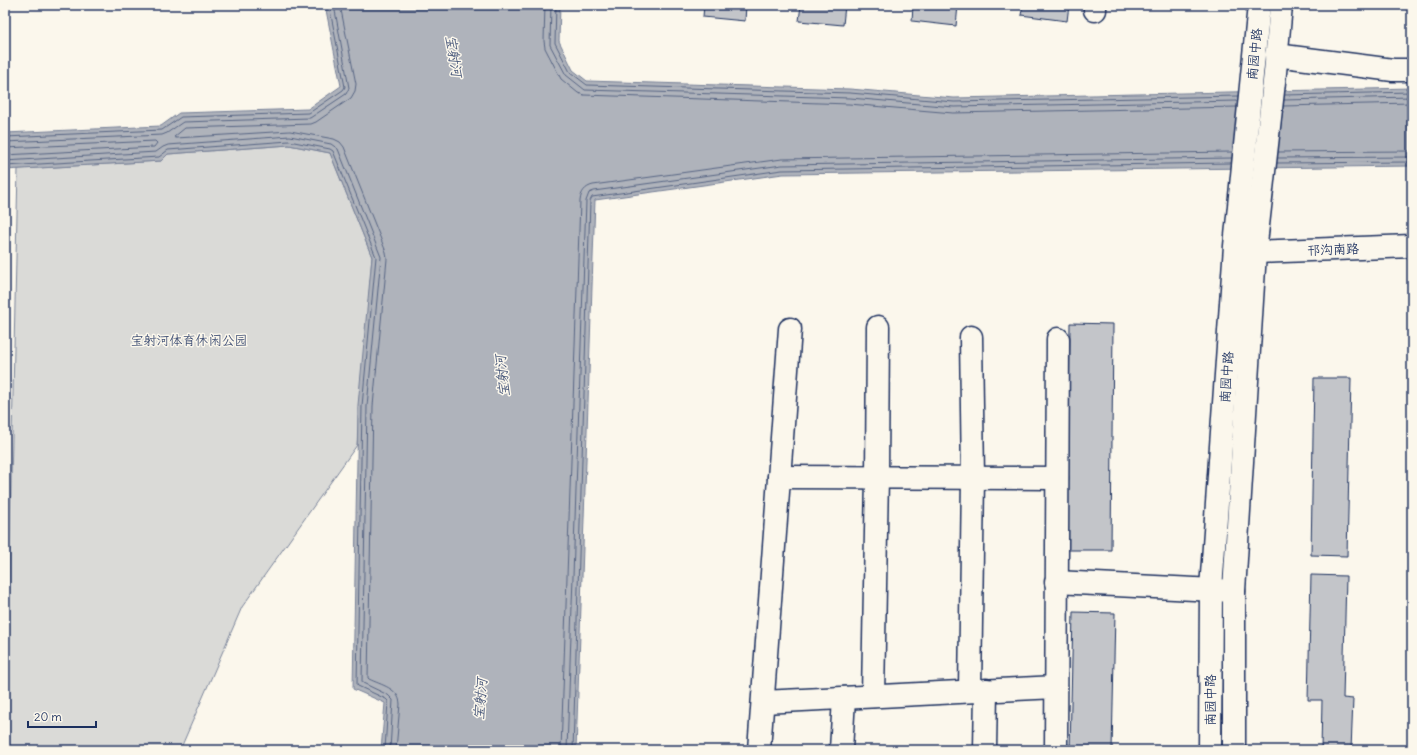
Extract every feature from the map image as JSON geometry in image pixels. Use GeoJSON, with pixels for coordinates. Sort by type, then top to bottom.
{"type":"FeatureCollection","features":[{"type":"Feature","properties":{"kind":"street","name":"南园中路"},"geometry":{"type":"LineString","coordinates":[[1234,750],[1234,591],[1255,252],[1248,216],[1252,71],[1259,5]]}},
{"type":"Feature","properties":{"kind":"street","name":"南园中路"},"geometry":{"type":"LineString","coordinates":[[1210,750],[1211,589],[1234,254],[1248,216],[1276,64],[1281,5]]}},
{"type":"Feature","properties":{"kind":"street"},"geometry":{"type":"LineString","coordinates":[[1276,64],[1412,70]]}},
{"type":"Feature","properties":{"kind":"street","name":"邗沟南路"},"geometry":{"type":"LineString","coordinates":[[1255,252],[1412,246]]}},
{"type":"Feature","properties":{"kind":"street"},"geometry":{"type":"LineString","coordinates":[[873,696],[878,327]]}},
{"type":"Feature","properties":{"kind":"street"},"geometry":{"type":"LineString","coordinates":[[759,750],[790,329]]}},
{"type":"Feature","properties":{"kind":"street"},"geometry":{"type":"LineString","coordinates":[[971,337],[978,691],[985,750]]}},
{"type":"Feature","properties":{"kind":"street"},"geometry":{"type":"LineString","coordinates":[[1056,750],[1058,339]]}},
{"type":"Feature","properties":{"kind":"street"},"geometry":{"type":"LineString","coordinates":[[779,477],[1057,478]]}},
{"type":"Feature","properties":{"kind":"street"},"geometry":{"type":"LineString","coordinates":[[1056,582],[1234,591]]}},
{"type":"Feature","properties":{"kind":"street"},"geometry":{"type":"LineString","coordinates":[[763,702],[1056,687]]}},
{"type":"Feature","properties":{"kind":"street"},"geometry":{"type":"LineString","coordinates":[[841,750],[844,698]]}},
{"type":"Feature","properties":{"kind":"green space","name":"宝射河体育休闲公园"},"geometry":{"type":"Polygon","coordinates":[[[289,145],[330,153],[372,257],[357,445],[242,607],[180,750],[5,750],[5,647],[8,619],[18,169],[161,161],[168,154],[289,145]]]}},
{"type":"Feature","properties":{"kind":"water","name":"宝射河"},"geometry":{"type":"Polygon","coordinates":[[[325,5],[560,5],[559,41],[573,70],[587,81],[850,89],[954,98],[1412,88],[1412,166],[783,174],[595,200],[576,750],[381,750],[385,703],[353,689],[358,405],[372,257],[330,153],[289,145],[168,154],[161,161],[5,170],[5,133],[161,126],[179,113],[308,109],[341,86],[325,5]]]}},
{"type":"Feature","properties":{"kind":"building"},"geometry":{"type":"Polygon","coordinates":[[[704,5],[746,5],[745,21],[703,17],[704,5]]]}},
{"type":"Feature","properties":{"kind":"building"},"geometry":{"type":"Polygon","coordinates":[[[801,5],[845,5],[843,25],[799,21],[801,5]]]}},
{"type":"Feature","properties":{"kind":"building"},"geometry":{"type":"Polygon","coordinates":[[[913,5],[958,5],[956,26],[912,21],[913,5]]]}},
{"type":"Feature","properties":{"kind":"building"},"geometry":{"type":"Polygon","coordinates":[[[1023,5],[1069,5],[1067,21],[1021,15],[1023,5]]]}},
{"type":"Feature","properties":{"kind":"building"},"geometry":{"type":"Polygon","coordinates":[[[1070,323],[1113,324],[1111,550],[1068,550],[1070,323]]]}},
{"type":"Feature","properties":{"kind":"building"},"geometry":{"type":"Polygon","coordinates":[[[1314,378],[1351,378],[1347,556],[1311,555],[1314,378]]]}},
{"type":"Feature","properties":{"kind":"building"},"geometry":{"type":"Polygon","coordinates":[[[1311,575],[1346,576],[1343,698],[1353,699],[1351,750],[1321,750],[1322,700],[1308,700],[1311,575]]]}},
{"type":"Feature","properties":{"kind":"building"},"geometry":{"type":"Polygon","coordinates":[[[1073,612],[1115,613],[1112,750],[1070,750],[1073,612]]]}}]}
